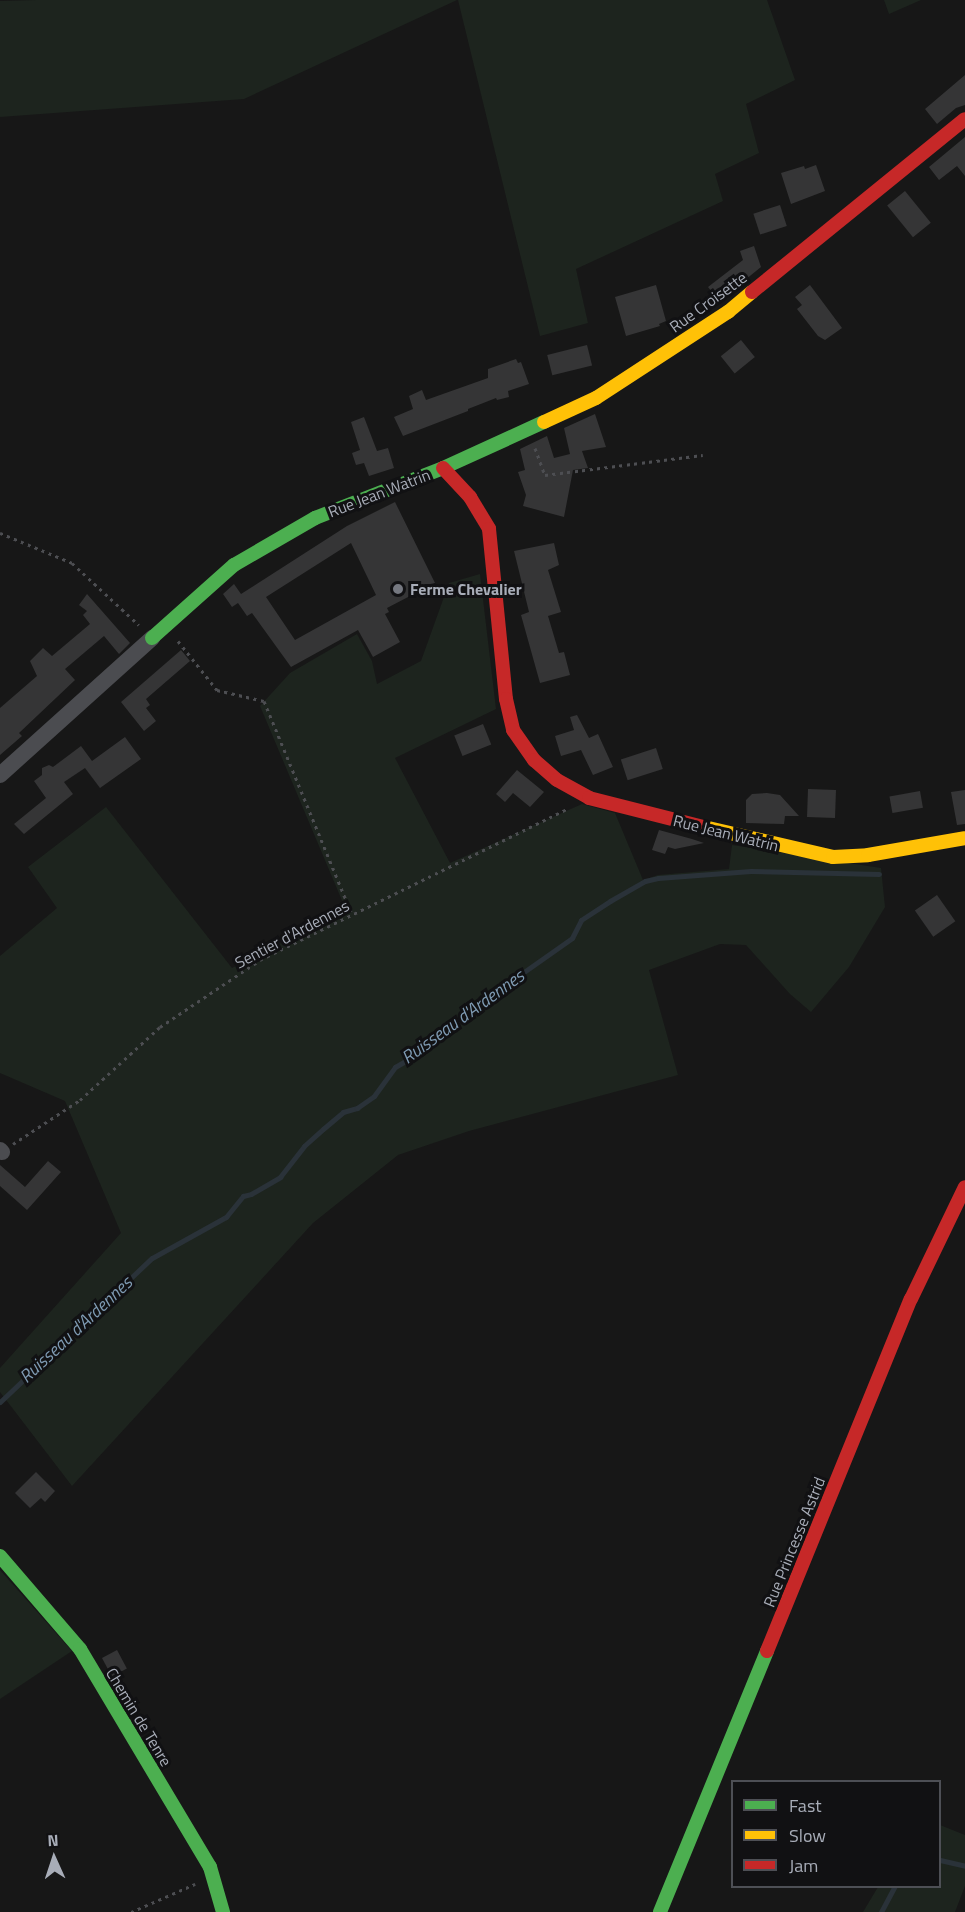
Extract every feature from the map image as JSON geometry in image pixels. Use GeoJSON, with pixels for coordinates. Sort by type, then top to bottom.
{"type":"FeatureCollection","features":[{"type":"Feature","properties":{"kind":"street","name":"Rue Croisette"},"geometry":{"type":"LineString","coordinates":[[443,468],[596,398],[728,312],[965,119]]}},
{"type":"Feature","properties":{"kind":"street","name":"Rue Jean Watrin"},"geometry":{"type":"LineString","coordinates":[[0,775],[234,565],[315,518],[443,468],[470,497],[489,529],[506,699],[513,730],[534,760],[556,780],[589,798],[799,851],[833,857],[868,855],[965,838]]}},
{"type":"Feature","properties":{"kind":"street","name":"Rue Princesse Astrid"},"geometry":{"type":"LineString","coordinates":[[660,1912],[911,1299],[965,1187]]}},
{"type":"Feature","properties":{"kind":"street","name":"Chemin de Tenre"},"geometry":{"type":"LineString","coordinates":[[0,1556],[80,1649],[214,1875],[223,1912]]}},
{"type":"Feature","properties":{"kind":"path"},"geometry":{"type":"LineString","coordinates":[[527,430],[544,475],[702,455]]}},
{"type":"Feature","properties":{"kind":"path"},"geometry":{"type":"LineString","coordinates":[[0,533],[72,563],[158,632],[217,690],[264,701],[352,915]]}},
{"type":"Feature","properties":{"kind":"path","name":"Sentier d'Ardennes"},"geometry":{"type":"LineString","coordinates":[[1,1151],[80,1100],[160,1027],[260,960],[589,798]]}},
{"type":"Feature","properties":{"kind":"path"},"geometry":{"type":"LineString","coordinates":[[131,1912],[214,1875]]}},
{"type":"Feature","properties":{"kind":"shaded area"},"geometry":{"type":"Polygon","coordinates":[[[457,0],[244,99],[0,117],[0,1],[457,0]]]}},
{"type":"Feature","properties":{"kind":"shaded area"},"geometry":{"type":"Polygon","coordinates":[[[458,0],[767,0],[795,80],[746,104],[759,153],[715,174],[723,201],[576,269],[588,323],[540,336],[458,0]]]}},
{"type":"Feature","properties":{"kind":"shaded area"},"geometry":{"type":"Polygon","coordinates":[[[884,0],[921,0],[889,14],[884,0]]]}},
{"type":"Feature","properties":{"kind":"shaded area"},"geometry":{"type":"Polygon","coordinates":[[[480,574],[496,709],[395,758],[450,863],[582,804],[615,813],[643,880],[658,875],[729,869],[732,845],[881,868],[885,907],[849,967],[811,1012],[790,994],[746,945],[720,944],[649,970],[678,1075],[469,1131],[398,1155],[313,1223],[72,1486],[0,1392],[0,1368],[121,1233],[65,1101],[0,1073],[0,956],[57,908],[28,867],[106,807],[232,968],[346,910],[260,706],[290,673],[357,634],[372,661],[377,684],[421,661],[449,583],[480,574]]]}},
{"type":"Feature","properties":{"kind":"shaded area"},"geometry":{"type":"Polygon","coordinates":[[[0,1570],[72,1651],[0,1699],[0,1570]]]}},
{"type":"Feature","properties":{"kind":"shaded area"},"geometry":{"type":"Polygon","coordinates":[[[941,1825],[965,1835],[965,1886],[955,1912],[863,1912],[877,1888],[941,1888],[941,1825]]]}},
{"type":"Feature","properties":{"kind":"building"},"geometry":{"type":"Polygon","coordinates":[[[965,75],[965,105],[956,108],[937,124],[925,109],[965,75]]]}},
{"type":"Feature","properties":{"kind":"building"},"geometry":{"type":"Polygon","coordinates":[[[965,137],[965,176],[957,166],[939,180],[929,167],[965,137]]]}},
{"type":"Feature","properties":{"kind":"building"},"geometry":{"type":"Polygon","coordinates":[[[816,165],[825,191],[791,204],[781,173],[816,165]]]}},
{"type":"Feature","properties":{"kind":"building"},"geometry":{"type":"Polygon","coordinates":[[[905,191],[931,223],[913,237],[887,205],[905,191]]]}},
{"type":"Feature","properties":{"kind":"building"},"geometry":{"type":"Polygon","coordinates":[[[780,205],[787,226],[760,235],[753,214],[780,205]]]}},
{"type":"Feature","properties":{"kind":"building"},"geometry":{"type":"Polygon","coordinates":[[[754,246],[761,267],[719,301],[708,287],[743,260],[740,251],[754,246]]]}},
{"type":"Feature","properties":{"kind":"building"},"geometry":{"type":"Polygon","coordinates":[[[656,285],[666,321],[659,324],[660,326],[626,336],[615,297],[656,285]]]}},
{"type":"Feature","properties":{"kind":"building"},"geometry":{"type":"Polygon","coordinates":[[[810,285],[842,328],[825,340],[818,336],[797,309],[802,305],[795,297],[810,285]]]}},
{"type":"Feature","properties":{"kind":"building"},"geometry":{"type":"Polygon","coordinates":[[[741,340],[755,357],[735,373],[721,356],[741,340]]]}},
{"type":"Feature","properties":{"kind":"building"},"geometry":{"type":"Polygon","coordinates":[[[587,345],[592,365],[552,375],[547,355],[587,345]]]}},
{"type":"Feature","properties":{"kind":"building"},"geometry":{"type":"Polygon","coordinates":[[[516,359],[518,363],[521,362],[529,384],[508,391],[509,397],[497,400],[496,398],[403,436],[394,417],[413,409],[409,396],[422,390],[426,400],[488,378],[488,369],[516,359]]]}},
{"type":"Feature","properties":{"kind":"building"},"geometry":{"type":"Polygon","coordinates":[[[595,414],[606,447],[582,451],[588,468],[573,470],[564,517],[523,506],[526,495],[518,472],[525,470],[520,449],[547,436],[554,458],[570,454],[564,428],[595,414]]]}},
{"type":"Feature","properties":{"kind":"building"},"geometry":{"type":"Polygon","coordinates":[[[364,417],[377,451],[388,448],[394,468],[369,476],[364,463],[356,465],[352,453],[360,450],[351,422],[364,417]]]}},
{"type":"Feature","properties":{"kind":"building","name":"Ferme Chevalier"},"geometry":{"type":"Polygon","coordinates":[[[395,502],[435,583],[387,608],[389,612],[385,614],[400,642],[373,657],[358,630],[291,667],[252,613],[247,616],[238,603],[232,607],[223,594],[234,584],[241,594],[347,526],[395,502]],[[351,543],[266,597],[295,640],[376,595],[351,543]]]}},
{"type":"Feature","properties":{"kind":"building"},"geometry":{"type":"Polygon","coordinates":[[[554,543],[559,565],[548,570],[561,612],[548,616],[559,653],[564,652],[570,675],[540,683],[521,615],[529,612],[514,551],[554,543]]]}},
{"type":"Feature","properties":{"kind":"building"},"geometry":{"type":"Polygon","coordinates":[[[87,594],[130,643],[119,654],[104,636],[65,669],[75,680],[19,733],[22,736],[0,755],[0,708],[37,676],[30,661],[43,648],[52,656],[90,624],[83,615],[87,611],[79,605],[87,594]]]}},
{"type":"Feature","properties":{"kind":"building"},"geometry":{"type":"Polygon","coordinates":[[[181,650],[190,661],[146,699],[150,705],[146,708],[156,721],[144,731],[121,702],[181,650]]]}},
{"type":"Feature","properties":{"kind":"building"},"geometry":{"type":"Polygon","coordinates":[[[577,715],[589,738],[598,734],[613,767],[593,775],[581,750],[561,756],[555,736],[574,730],[570,717],[577,715]]]}},
{"type":"Feature","properties":{"kind":"building"},"geometry":{"type":"Polygon","coordinates":[[[483,724],[491,744],[462,756],[454,736],[483,724]]]}},
{"type":"Feature","properties":{"kind":"building"},"geometry":{"type":"Polygon","coordinates":[[[125,737],[141,759],[100,788],[85,768],[64,782],[73,794],[24,834],[14,824],[46,798],[34,781],[42,775],[42,768],[49,765],[53,767],[81,746],[92,761],[125,737]]]}},
{"type":"Feature","properties":{"kind":"building"},"geometry":{"type":"Polygon","coordinates":[[[656,748],[663,769],[628,780],[621,759],[656,748]]]}},
{"type":"Feature","properties":{"kind":"building"},"geometry":{"type":"Polygon","coordinates":[[[517,770],[544,792],[530,807],[513,793],[505,802],[496,794],[517,770]]]}},
{"type":"Feature","properties":{"kind":"building"},"geometry":{"type":"Polygon","coordinates":[[[808,789],[836,790],[835,818],[807,817],[808,789]]]}},
{"type":"Feature","properties":{"kind":"building"},"geometry":{"type":"Polygon","coordinates":[[[965,790],[965,824],[957,825],[951,792],[965,790]]]}},
{"type":"Feature","properties":{"kind":"building"},"geometry":{"type":"Polygon","coordinates":[[[920,791],[923,808],[892,813],[889,796],[920,791]]]}},
{"type":"Feature","properties":{"kind":"building"},"geometry":{"type":"Polygon","coordinates":[[[752,794],[780,795],[799,816],[785,816],[784,824],[746,823],[746,800],[752,794]]]}},
{"type":"Feature","properties":{"kind":"building"},"geometry":{"type":"Polygon","coordinates":[[[659,830],[704,843],[675,849],[668,847],[665,854],[652,850],[659,830]]]}},
{"type":"Feature","properties":{"kind":"building"},"geometry":{"type":"Polygon","coordinates":[[[937,895],[955,921],[933,937],[915,910],[937,895]]]}},
{"type":"Feature","properties":{"kind":"building"},"geometry":{"type":"Polygon","coordinates":[[[48,1161],[61,1172],[27,1210],[0,1186],[0,1165],[25,1187],[48,1161]]]}},
{"type":"Feature","properties":{"kind":"building"},"geometry":{"type":"Polygon","coordinates":[[[36,1472],[55,1491],[45,1502],[41,1498],[30,1508],[15,1493],[36,1472]]]}},
{"type":"Feature","properties":{"kind":"building"},"geometry":{"type":"Polygon","coordinates":[[[117,1650],[127,1669],[112,1677],[102,1658],[117,1650]]]}},
{"type":"Feature","properties":{"kind":"waterway","name":"Ruisseau d'Ardennes"},"geometry":{"type":"LineString","coordinates":[[0,1402],[152,1258],[226,1217],[243,1196],[251,1194],[280,1177],[304,1146],[323,1129],[343,1112],[357,1108],[374,1096],[395,1067],[428,1048],[470,1010],[572,938],[581,920],[610,901],[645,881],[658,878],[751,871],[879,874]]}},
{"type":"Feature","properties":{"kind":"waterway"},"geometry":{"type":"LineString","coordinates":[[941,1860],[965,1866]]}},
{"type":"Feature","properties":{"kind":"waterway"},"geometry":{"type":"LineString","coordinates":[[881,1912],[894,1888]]}},
{"type":"Feature","properties":{"kind":"traffic: fast"},"geometry":{"type":"LineString","coordinates":[[152,638],[234,565],[315,518],[443,468],[544,422]]}},
{"type":"Feature","properties":{"kind":"traffic: fast"},"geometry":{"type":"LineString","coordinates":[[0,1556],[80,1649],[210,1867],[223,1912]]}},
{"type":"Feature","properties":{"kind":"traffic: fast"},"geometry":{"type":"LineString","coordinates":[[660,1912],[767,1651]]}},
{"type":"Feature","properties":{"kind":"traffic: slow"},"geometry":{"type":"LineString","coordinates":[[544,422],[596,398],[728,312],[752,292]]}},
{"type":"Feature","properties":{"kind":"traffic: slow"},"geometry":{"type":"LineString","coordinates":[[704,827],[833,857],[868,855],[965,838]]}},
{"type":"Feature","properties":{"kind":"traffic: jam"},"geometry":{"type":"LineString","coordinates":[[752,292],[965,119]]}},
{"type":"Feature","properties":{"kind":"traffic: jam"},"geometry":{"type":"LineString","coordinates":[[443,468],[470,497],[489,529],[506,699],[513,730],[534,760],[557,780],[589,798],[704,827]]}},
{"type":"Feature","properties":{"kind":"traffic: jam"},"geometry":{"type":"LineString","coordinates":[[767,1651],[911,1299],[965,1187]]}},
{"type":"Feature","properties":{"kind":"place","name":"Ferme Chevalier"},"geometry":{"type":"Point","coordinates":[398,589]}}]}
